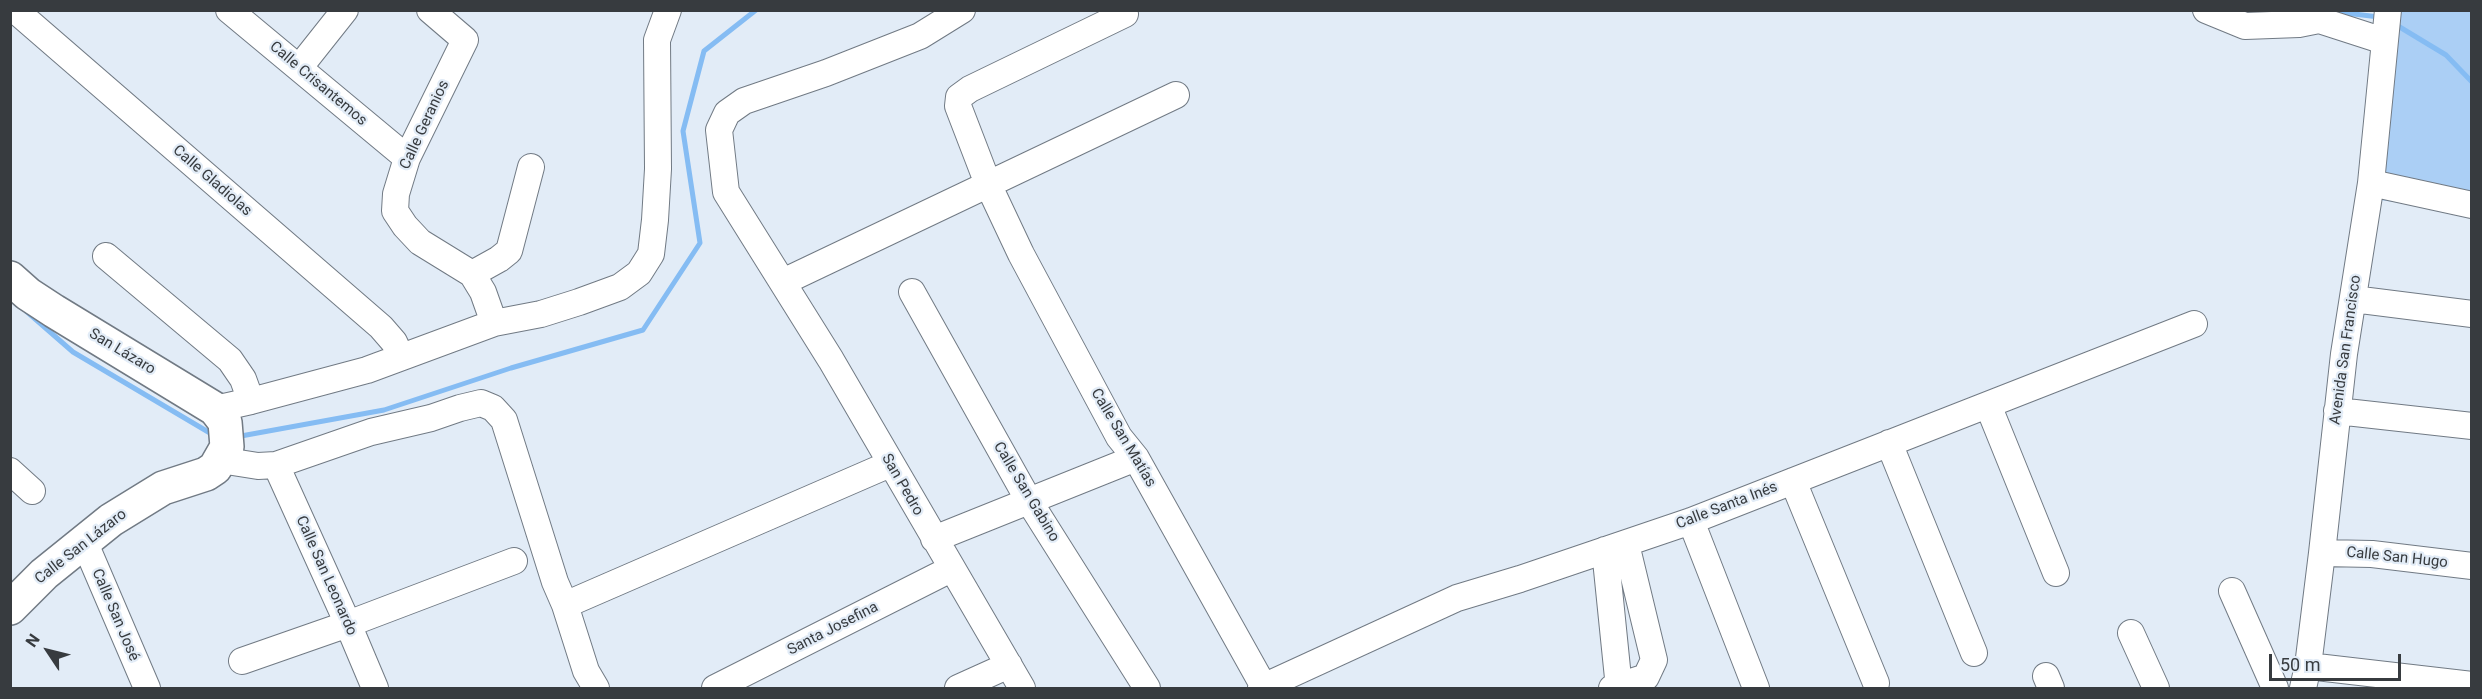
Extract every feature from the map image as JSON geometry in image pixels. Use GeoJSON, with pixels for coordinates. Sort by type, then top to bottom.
{"type":"FeatureCollection","features":[{"type":"Feature","properties":{"kind":"main road","name":"San Lázaro"},"geometry":{"type":"LineString","coordinates":[[10,278],[28,294],[222,437]]}},
{"type":"Feature","properties":{"kind":"main road","name":"Calle San Lázaro"},"geometry":{"type":"LineString","coordinates":[[10,608],[44,574],[111,520],[163,488],[206,474],[215,468],[222,437]]}},
{"type":"Feature","properties":{"kind":"street","name":"Calle Gladiolas"},"geometry":{"type":"LineString","coordinates":[[15,10],[381,327],[394,342],[400,357]]}},
{"type":"Feature","properties":{"kind":"street","name":"Calle Crisantemos"},"geometry":{"type":"LineString","coordinates":[[229,10],[407,158]]}},
{"type":"Feature","properties":{"kind":"street"},"geometry":{"type":"LineString","coordinates":[[299,68],[345,10]]}},
{"type":"Feature","properties":{"kind":"street","name":"Calle Geranios"},"geometry":{"type":"LineString","coordinates":[[430,10],[465,40],[407,158],[396,194],[395,211],[420,242],[472,274]]}},
{"type":"Feature","properties":{"kind":"street"},"geometry":{"type":"LineString","coordinates":[[596,688],[586,671],[565,605],[555,582],[504,420],[494,408],[481,403],[460,408],[431,418],[371,432],[276,465],[258,466],[222,437],[251,401],[367,370],[494,323],[541,314],[620,287],[639,273],[651,254],[658,169],[657,40],[668,10]]}},
{"type":"Feature","properties":{"kind":"street","name":"San Pedro"},"geometry":{"type":"LineString","coordinates":[[962,10],[920,36],[825,73],[744,100],[727,112],[719,130],[726,192],[831,360],[1022,688]]}},
{"type":"Feature","properties":{"kind":"street"},"geometry":{"type":"LineString","coordinates":[[2206,10],[2245,26],[2299,24],[2319,20],[2384,42]]}},
{"type":"Feature","properties":{"kind":"street","name":"Avenida San Francisco"},"geometry":{"type":"LineString","coordinates":[[2306,677],[2337,411],[2371,183],[2388,10]]}},
{"type":"Feature","properties":{"kind":"street","name":"Calle San Matías"},"geometry":{"type":"LineString","coordinates":[[1125,14],[970,89],[959,96],[958,106],[988,184],[1011,234],[1119,437],[1136,458],[1262,688]]}},
{"type":"Feature","properties":{"kind":"street"},"geometry":{"type":"LineString","coordinates":[[783,282],[1176,95]]}},
{"type":"Feature","properties":{"kind":"street"},"geometry":{"type":"LineString","coordinates":[[494,323],[483,292],[472,274],[509,251],[531,167]]}},
{"type":"Feature","properties":{"kind":"street"},"geometry":{"type":"LineString","coordinates":[[2371,183],[2472,205]]}},
{"type":"Feature","properties":{"kind":"street"},"geometry":{"type":"LineString","coordinates":[[106,256],[231,360],[243,379],[251,401]]}},
{"type":"Feature","properties":{"kind":"street","name":"Calle San Gabino"},"geometry":{"type":"LineString","coordinates":[[912,292],[1029,501],[1148,688]]}},
{"type":"Feature","properties":{"kind":"street"},"geometry":{"type":"LineString","coordinates":[[2353,299],[2472,314]]}},
{"type":"Feature","properties":{"kind":"street","name":"Calle Santa Inés"},"geometry":{"type":"LineString","coordinates":[[1262,688],[1457,598],[1691,521],[2194,324]]}},
{"type":"Feature","properties":{"kind":"street"},"geometry":{"type":"LineString","coordinates":[[1988,405],[2055,573]]}},
{"type":"Feature","properties":{"kind":"street"},"geometry":{"type":"LineString","coordinates":[[2337,411],[2472,426]]}},
{"type":"Feature","properties":{"kind":"street"},"geometry":{"type":"LineString","coordinates":[[1889,443],[1974,653]]}},
{"type":"Feature","properties":{"kind":"street"},"geometry":{"type":"LineString","coordinates":[[934,539],[1136,458]]}},
{"type":"Feature","properties":{"kind":"street"},"geometry":{"type":"LineString","coordinates":[[565,605],[890,464]]}},
{"type":"Feature","properties":{"kind":"street","name":"Calle San Leonardo"},"geometry":{"type":"LineString","coordinates":[[276,465],[375,688]]}},
{"type":"Feature","properties":{"kind":"street"},"geometry":{"type":"LineString","coordinates":[[10,471],[32,491]]}},
{"type":"Feature","properties":{"kind":"street"},"geometry":{"type":"LineString","coordinates":[[1793,481],[1876,683]]}},
{"type":"Feature","properties":{"kind":"street"},"geometry":{"type":"LineString","coordinates":[[1691,521],[1756,688]]}},
{"type":"Feature","properties":{"kind":"street","name":"Calle San José"},"geometry":{"type":"LineString","coordinates":[[84,541],[147,688]]}},
{"type":"Feature","properties":{"kind":"street"},"geometry":{"type":"LineString","coordinates":[[1616,547],[1654,660],[1646,677],[1616,688],[1616,547]]}},
{"type":"Feature","properties":{"kind":"street","name":"Calle San Hugo"},"geometry":{"type":"LineString","coordinates":[[2322,553],[2373,554],[2472,566]]}},
{"type":"Feature","properties":{"kind":"street"},"geometry":{"type":"LineString","coordinates":[[242,661],[348,624],[514,561]]}},
{"type":"Feature","properties":{"kind":"street","name":"Santa Josefina"},"geometry":{"type":"LineString","coordinates":[[715,688],[951,568]]}},
{"type":"Feature","properties":{"kind":"street"},"geometry":{"type":"LineString","coordinates":[[2232,591],[2275,688]]}},
{"type":"Feature","properties":{"kind":"street"},"geometry":{"type":"LineString","coordinates":[[2131,633],[2156,688]]}},
{"type":"Feature","properties":{"kind":"street"},"geometry":{"type":"LineString","coordinates":[[958,688],[1009,665]]}},
{"type":"Feature","properties":{"kind":"street"},"geometry":{"type":"LineString","coordinates":[[2306,677],[2472,685]]}},
{"type":"Feature","properties":{"kind":"shaded area"},"geometry":{"type":"Polygon","coordinates":[[[2394,11],[2471,11],[2471,212],[2379,200],[2394,11]]]}},
{"type":"Feature","properties":{"kind":"waterway"},"geometry":{"type":"LineString","coordinates":[[241,436],[384,410],[511,368],[643,330],[700,243],[683,131],[704,51],[756,10]]}},
{"type":"Feature","properties":{"kind":"waterway"},"geometry":{"type":"LineString","coordinates":[[2329,11],[2379,17]]}},
{"type":"Feature","properties":{"kind":"waterway"},"geometry":{"type":"LineString","coordinates":[[2398,26],[2446,55],[2472,82]]}},
{"type":"Feature","properties":{"kind":"waterway"},"geometry":{"type":"LineString","coordinates":[[26,311],[73,352],[215,436]]}}]}
